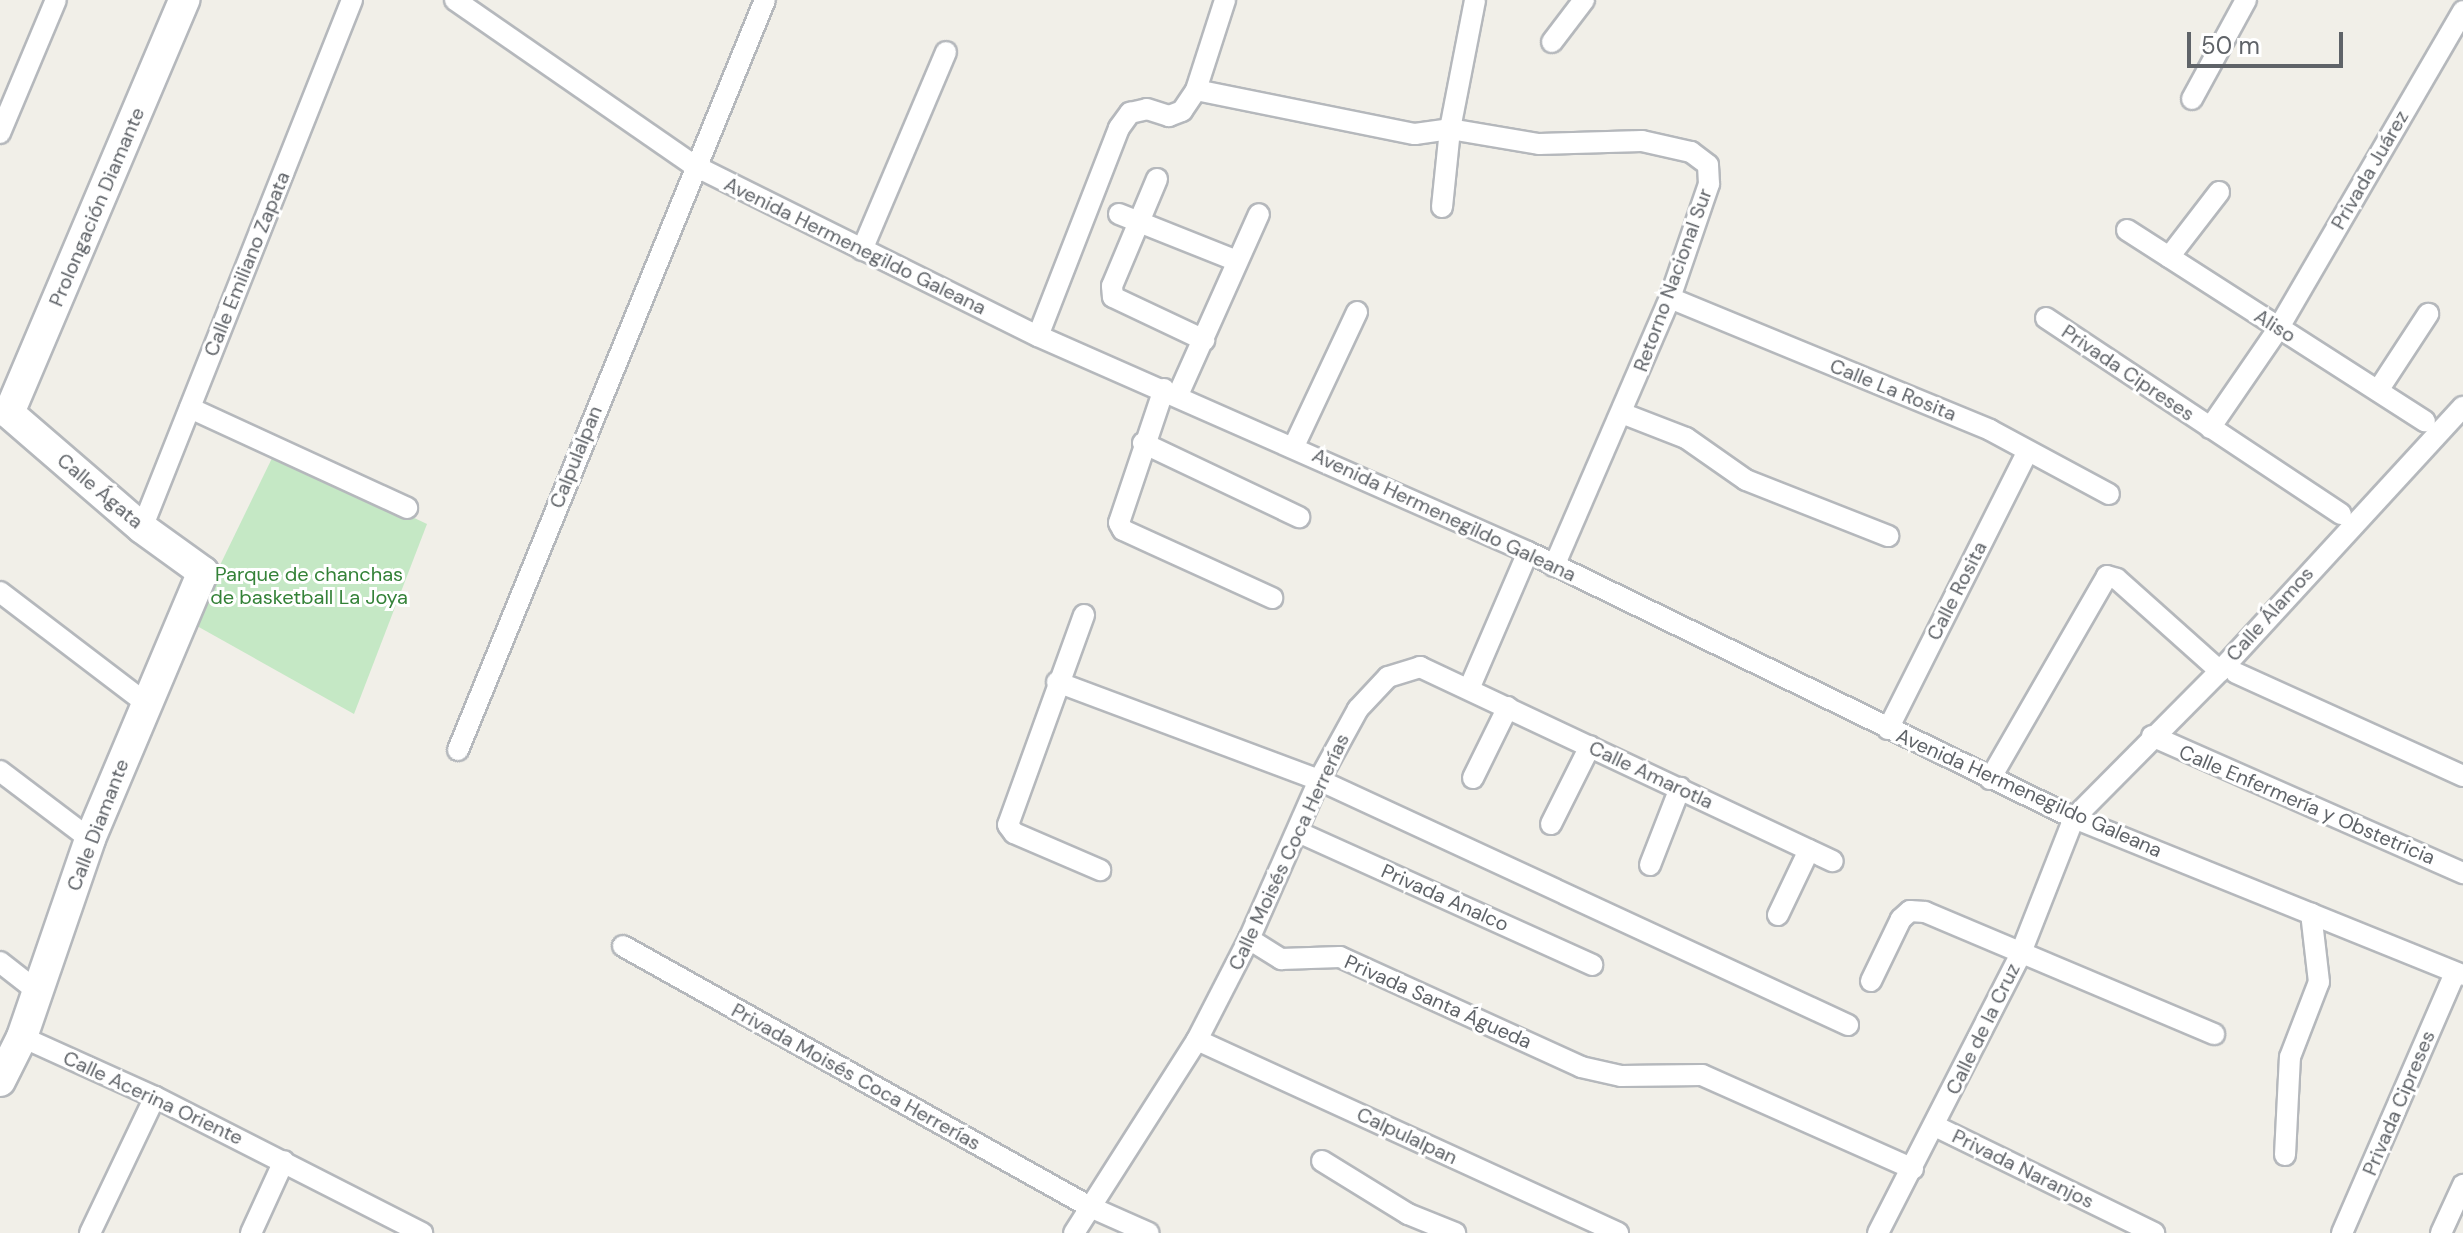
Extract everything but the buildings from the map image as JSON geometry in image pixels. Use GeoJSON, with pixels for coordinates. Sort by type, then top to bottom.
{"type":"FeatureCollection","features":[{"type":"Feature","properties":{"kind":"street"},"geometry":{"type":"LineString","coordinates":[[0,133],[56,0]]}},
{"type":"Feature","properties":{"kind":"street","name":"Prolongación Diamante"},"geometry":{"type":"LineString","coordinates":[[5,410],[184,0]]}},
{"type":"Feature","properties":{"kind":"street","name":"Calle Emiliano Zapata"},"geometry":{"type":"LineString","coordinates":[[142,528],[352,0]]}},
{"type":"Feature","properties":{"kind":"street","name":"Avenida Hermenegildo Galeana"},"geometry":{"type":"LineString","coordinates":[[455,0],[693,165],[1038,336],[1294,446],[1528,552],[2074,818],[2459,974]]}},
{"type":"Feature","properties":{"kind":"street","name":"Calpulalpan"},"geometry":{"type":"LineString","coordinates":[[458,750],[693,165],[765,0]]}},
{"type":"Feature","properties":{"kind":"street"},"geometry":{"type":"LineString","coordinates":[[1038,336],[1119,128],[1130,113],[1147,109],[1169,116],[1182,111],[1196,90],[1225,0]]}},
{"type":"Feature","properties":{"kind":"street"},"geometry":{"type":"LineString","coordinates":[[1442,207],[1450,129],[1475,0]]}},
{"type":"Feature","properties":{"kind":"street"},"geometry":{"type":"LineString","coordinates":[[1552,42],[1584,0]]}},
{"type":"Feature","properties":{"kind":"street"},"geometry":{"type":"LineString","coordinates":[[2192,99],[2246,0]]}},
{"type":"Feature","properties":{"kind":"street","name":"Privada Juárez"},"geometry":{"type":"LineString","coordinates":[[2210,428],[2278,329],[2463,11]]}},
{"type":"Feature","properties":{"kind":"street"},"geometry":{"type":"LineString","coordinates":[[862,250],[946,52]]}},
{"type":"Feature","properties":{"kind":"street","name":"Retorno Nacional Sur"},"geometry":{"type":"LineString","coordinates":[[1196,90],[1415,134],[1450,129],[1539,144],[1619,139],[1691,152],[1708,165],[1709,184],[1670,298],[1624,414],[1554,566]]}},
{"type":"Feature","properties":{"kind":"street"},"geometry":{"type":"LineString","coordinates":[[1157,179],[1128,218],[1113,297],[1204,340]]}},
{"type":"Feature","properties":{"kind":"street"},"geometry":{"type":"LineString","coordinates":[[2169,257],[2219,192]]}},
{"type":"Feature","properties":{"kind":"street"},"geometry":{"type":"LineString","coordinates":[[1259,214],[1204,340],[1143,443],[1119,512],[1123,530],[1272,598]]}},
{"type":"Feature","properties":{"kind":"street"},"geometry":{"type":"LineString","coordinates":[[1128,218],[1237,261]]}},
{"type":"Feature","properties":{"kind":"street","name":"Aliso"},"geometry":{"type":"LineString","coordinates":[[2127,230],[2425,421]]}},
{"type":"Feature","properties":{"kind":"street","name":"Calle La Rosita"},"geometry":{"type":"LineString","coordinates":[[1670,298],[1990,430],[2027,453],[2109,494]]}},
{"type":"Feature","properties":{"kind":"street"},"geometry":{"type":"LineString","coordinates":[[1294,446],[1357,312]]}},
{"type":"Feature","properties":{"kind":"street"},"geometry":{"type":"LineString","coordinates":[[2379,389],[2428,314]]}},
{"type":"Feature","properties":{"kind":"street","name":"Privada Cipreses"},"geometry":{"type":"LineString","coordinates":[[2046,318],[2341,514]]}},
{"type":"Feature","properties":{"kind":"street","name":"Calle Álamos"},"geometry":{"type":"LineString","coordinates":[[2074,818],[2152,736],[2228,672],[2463,407]]}},
{"type":"Feature","properties":{"kind":"street"},"geometry":{"type":"LineString","coordinates":[[190,408],[407,508]]}},
{"type":"Feature","properties":{"kind":"street","name":"Calle Ágata"},"geometry":{"type":"LineString","coordinates":[[5,410],[142,528],[203,572]]}},
{"type":"Feature","properties":{"kind":"street"},"geometry":{"type":"LineString","coordinates":[[1624,414],[1686,438],[1746,480],[1888,536]]}},
{"type":"Feature","properties":{"kind":"street"},"geometry":{"type":"LineString","coordinates":[[1143,443],[1299,517]]}},
{"type":"Feature","properties":{"kind":"street","name":"Calle Rosita"},"geometry":{"type":"LineString","coordinates":[[1888,729],[2027,453]]}},
{"type":"Feature","properties":{"kind":"street"},"geometry":{"type":"LineString","coordinates":[[1469,689],[1528,552]]}},
{"type":"Feature","properties":{"kind":"street","name":"Calle Diamante"},"geometry":{"type":"LineString","coordinates":[[0,1081],[22,1037],[90,839],[203,572]]}},
{"type":"Feature","properties":{"kind":"street"},"geometry":{"type":"LineString","coordinates":[[1990,779],[2107,576],[2117,579],[2228,672],[2463,775]]}},
{"type":"Feature","properties":{"kind":"street"},"geometry":{"type":"LineString","coordinates":[[0,592],[147,704]]}},
{"type":"Feature","properties":{"kind":"street"},"geometry":{"type":"LineString","coordinates":[[1084,615],[1057,682],[1008,825],[1014,833],[1100,870]]}},
{"type":"Feature","properties":{"kind":"street","name":"Calle Moisés Coca Herrerías"},"geometry":{"type":"LineString","coordinates":[[1074,1233],[1197,1040],[1249,939],[1319,780],[1358,709],[1388,677],[1420,667],[1469,689]]}},
{"type":"Feature","properties":{"kind":"street"},"geometry":{"type":"LineString","coordinates":[[1057,682],[1319,780],[1848,1025]]}},
{"type":"Feature","properties":{"kind":"street","name":"Calle Amarotla"},"geometry":{"type":"LineString","coordinates":[[1469,689],[1833,861]]}},
{"type":"Feature","properties":{"kind":"street"},"geometry":{"type":"LineString","coordinates":[[1473,778],[1508,707]]}},
{"type":"Feature","properties":{"kind":"street","name":"Calle Enfermería y Obstetricia"},"geometry":{"type":"LineString","coordinates":[[2152,736],[2463,873]]}},
{"type":"Feature","properties":{"kind":"street"},"geometry":{"type":"LineString","coordinates":[[1551,824],[1590,746]]}},
{"type":"Feature","properties":{"kind":"street"},"geometry":{"type":"LineString","coordinates":[[0,771],[90,839]]}},
{"type":"Feature","properties":{"kind":"street"},"geometry":{"type":"LineString","coordinates":[[1650,865],[1680,788]]}},
{"type":"Feature","properties":{"kind":"street","name":"Calle de la Cruz"},"geometry":{"type":"LineString","coordinates":[[1878,1233],[2020,955],[2074,818]]}},
{"type":"Feature","properties":{"kind":"street","name":"Privada Analco"},"geometry":{"type":"LineString","coordinates":[[1298,832],[1592,965]]}},
{"type":"Feature","properties":{"kind":"street"},"geometry":{"type":"LineString","coordinates":[[1778,915],[1809,850]]}},
{"type":"Feature","properties":{"kind":"street"},"geometry":{"type":"LineString","coordinates":[[1871,981],[1901,919],[1910,911],[1925,912],[2020,955],[2214,1034]]}},
{"type":"Feature","properties":{"kind":"street"},"geometry":{"type":"LineString","coordinates":[[2285,1155],[2290,1057],[2319,982],[2311,913]]}},
{"type":"Feature","properties":{"kind":"street","name":"Privada Santa Águeda"},"geometry":{"type":"LineString","coordinates":[[1249,939],[1281,959],[1340,957],[1581,1067],[1621,1076],[1702,1075],[1913,1169]]}},
{"type":"Feature","properties":{"kind":"street","name":"Privada Moisés Coca Herrerías"},"geometry":{"type":"LineString","coordinates":[[623,946],[1090,1207],[1149,1233]]}},
{"type":"Feature","properties":{"kind":"street"},"geometry":{"type":"LineString","coordinates":[[0,962],[37,991]]}},
{"type":"Feature","properties":{"kind":"street","name":"Privada Cipreses"},"geometry":{"type":"LineString","coordinates":[[2342,1233],[2459,974]]}},
{"type":"Feature","properties":{"kind":"street","name":"Calle Acerina Oriente"},"geometry":{"type":"LineString","coordinates":[[22,1037],[155,1097],[284,1161]]}},
{"type":"Feature","properties":{"kind":"street","name":"Calpulalpan"},"geometry":{"type":"LineString","coordinates":[[1197,1040],[1618,1233]]}},
{"type":"Feature","properties":{"kind":"street"},"geometry":{"type":"LineString","coordinates":[[90,1233],[155,1097]]}},
{"type":"Feature","properties":{"kind":"street","name":"Privada Naranjos"},"geometry":{"type":"LineString","coordinates":[[1935,1126],[2154,1233]]}},
{"type":"Feature","properties":{"kind":"street"},"geometry":{"type":"LineString","coordinates":[[251,1233],[284,1161],[422,1233]]}},
{"type":"Feature","properties":{"kind":"street"},"geometry":{"type":"LineString","coordinates":[[1322,1161],[1408,1214],[1455,1233]]}},
{"type":"Feature","properties":{"kind":"street"},"geometry":{"type":"LineString","coordinates":[[2441,1233],[2463,1185]]}},
{"type":"Feature","properties":{"kind":"green space","name":"Parque de chanchas de basketball La Joya"},"geometry":{"type":"Polygon","coordinates":[[[275,452],[427,524],[354,714],[197,626],[206,594],[275,452]]]}}]}
